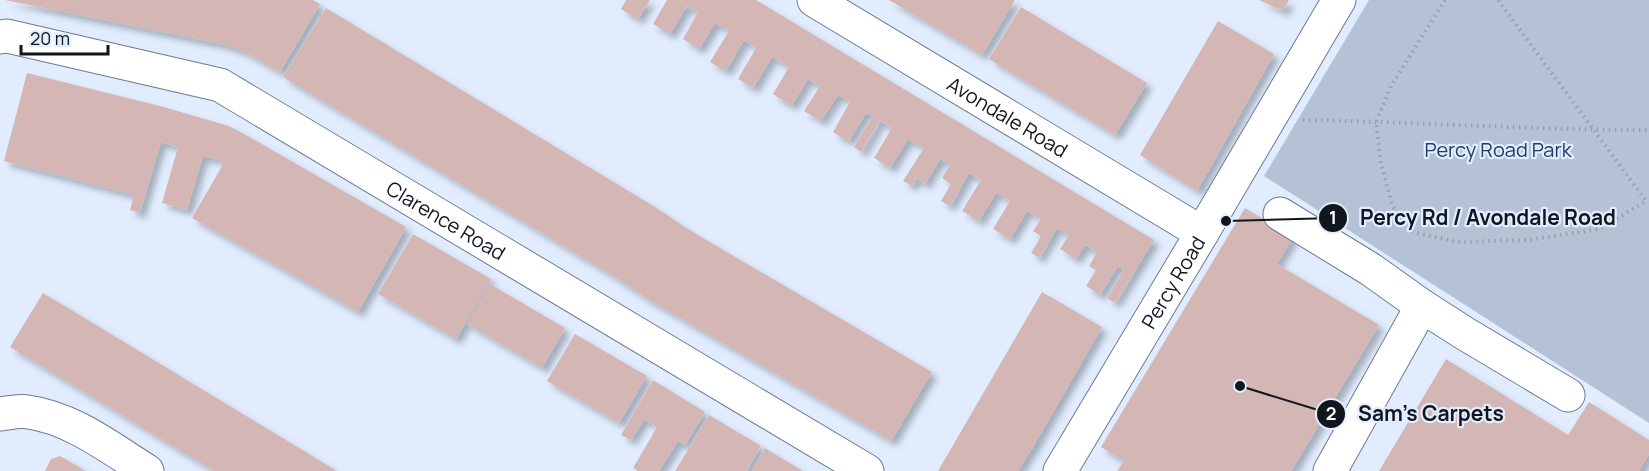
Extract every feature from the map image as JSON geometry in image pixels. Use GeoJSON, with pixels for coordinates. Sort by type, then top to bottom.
{"type":"FeatureCollection","features":[{"type":"Feature","properties":{"kind":"street","name":"Avondale Road"},"geometry":{"type":"LineString","coordinates":[[814,0],[1202,233]]}},
{"type":"Feature","properties":{"kind":"street","name":"Percy Road"},"geometry":{"type":"LineString","coordinates":[[1060,471],[1339,0]]}},
{"type":"Feature","properties":{"kind":"street","name":"Clarence Road"},"geometry":{"type":"LineString","coordinates":[[2,40],[220,85],[867,471]]}},
{"type":"Feature","properties":{"kind":"street"},"geometry":{"type":"LineString","coordinates":[[1280,214],[1370,269],[1464,333],[1568,395]]}},
{"type":"Feature","properties":{"kind":"street"},"geometry":{"type":"LineString","coordinates":[[1330,471],[1422,306]]}},
{"type":"Feature","properties":{"kind":"street"},"geometry":{"type":"LineString","coordinates":[[0,414],[26,411],[55,418],[78,429],[147,471]]}},
{"type":"Feature","properties":{"kind":"path"},"geometry":{"type":"LineString","coordinates":[[1445,0],[1391,86],[1376,122],[1381,164],[1393,207],[1413,232],[1457,242],[1529,240],[1599,229],[1648,199],[1498,0]]}},
{"type":"Feature","properties":{"kind":"path"},"geometry":{"type":"LineString","coordinates":[[1269,120],[1649,130]]}},
{"type":"Feature","properties":{"kind":"green space","name":"Percy Road Park"},"geometry":{"type":"Polygon","coordinates":[[[1369,0],[1649,0],[1649,423],[1264,176],[1369,0]]]}},
{"type":"Feature","properties":{"kind":"building"},"geometry":{"type":"Polygon","coordinates":[[[5,0],[313,0],[320,4],[280,72],[245,52],[226,45],[5,0]]]}},
{"type":"Feature","properties":{"kind":"building"},"geometry":{"type":"Polygon","coordinates":[[[626,0],[650,0],[638,19],[621,9],[626,0]]]}},
{"type":"Feature","properties":{"kind":"building"},"geometry":{"type":"Polygon","coordinates":[[[667,0],[756,0],[1154,240],[1115,303],[1107,298],[1124,270],[1118,266],[1100,295],[1086,286],[1096,270],[1089,266],[1097,252],[1085,245],[1076,259],[1060,249],[1069,235],[1057,228],[1039,258],[1031,253],[1041,236],[1033,231],[1041,219],[1027,211],[1010,239],[1003,235],[993,229],[1010,201],[996,193],[979,221],[962,211],[981,180],[969,173],[950,206],[941,201],[951,184],[942,178],[950,165],[940,159],[925,184],[916,178],[912,186],[903,181],[924,148],[908,139],[890,168],[874,158],[892,128],[880,121],[861,152],[854,147],[873,116],[866,113],[849,141],[839,136],[833,132],[850,102],[838,95],[821,121],[804,111],[820,86],[808,79],[792,105],[782,100],[773,94],[789,67],[772,57],[753,88],[738,79],[756,48],[744,40],[726,71],[710,62],[729,31],[715,23],[699,49],[683,39],[698,12],[687,6],[670,34],[653,24],[667,0]]]}},
{"type":"Feature","properties":{"kind":"building"},"geometry":{"type":"Polygon","coordinates":[[[889,0],[1015,0],[982,55],[889,0]]]}},
{"type":"Feature","properties":{"kind":"building"},"geometry":{"type":"Polygon","coordinates":[[[1259,0],[1289,0],[1283,11],[1259,0]]]}},
{"type":"Feature","properties":{"kind":"building"},"geometry":{"type":"Polygon","coordinates":[[[1021,7],[1147,83],[1115,135],[989,59],[1021,7]]]}},
{"type":"Feature","properties":{"kind":"building"},"geometry":{"type":"Polygon","coordinates":[[[326,8],[691,231],[932,372],[891,441],[649,300],[283,77],[326,8]]]}},
{"type":"Feature","properties":{"kind":"building"},"geometry":{"type":"Polygon","coordinates":[[[1218,21],[1274,54],[1197,191],[1140,155],[1218,21]]]}},
{"type":"Feature","properties":{"kind":"building"},"geometry":{"type":"Polygon","coordinates":[[[27,73],[160,106],[229,126],[406,227],[358,312],[192,218],[222,166],[219,160],[203,156],[187,210],[162,203],[178,147],[161,142],[140,213],[130,210],[134,195],[4,161],[27,73]]]}},
{"type":"Feature","properties":{"kind":"building"},"geometry":{"type":"Polygon","coordinates":[[[1245,208],[1293,237],[1277,264],[1379,325],[1291,471],[1117,471],[1124,461],[1101,447],[1245,208]]]}},
{"type":"Feature","properties":{"kind":"building"},"geometry":{"type":"Polygon","coordinates":[[[413,234],[491,279],[456,339],[378,294],[413,234]]]}},
{"type":"Feature","properties":{"kind":"building"},"geometry":{"type":"Polygon","coordinates":[[[490,284],[565,328],[542,368],[467,324],[490,284]]]}},
{"type":"Feature","properties":{"kind":"building"},"geometry":{"type":"Polygon","coordinates":[[[1042,292],[1102,327],[1033,447],[1018,471],[938,471],[1042,292]]]}},
{"type":"Feature","properties":{"kind":"building"},"geometry":{"type":"Polygon","coordinates":[[[43,293],[337,471],[214,471],[10,347],[43,293]]]}},
{"type":"Feature","properties":{"kind":"building"},"geometry":{"type":"Polygon","coordinates":[[[575,334],[647,376],[619,423],[547,381],[575,334]]]}},
{"type":"Feature","properties":{"kind":"building"},"geometry":{"type":"Polygon","coordinates":[[[1446,359],[1568,435],[1589,402],[1649,440],[1649,454],[1639,471],[1379,471],[1446,359]]]}},
{"type":"Feature","properties":{"kind":"building"},"geometry":{"type":"Polygon","coordinates":[[[653,380],[705,412],[685,445],[678,441],[659,471],[638,471],[633,468],[657,427],[644,419],[631,440],[621,435],[653,380]]]}},
{"type":"Feature","properties":{"kind":"building"},"geometry":{"type":"Polygon","coordinates":[[[709,415],[761,446],[747,471],[675,471],[709,415]]]}},
{"type":"Feature","properties":{"kind":"building"},"geometry":{"type":"Polygon","coordinates":[[[765,448],[783,459],[803,471],[752,471],[765,448]]]}},
{"type":"Feature","properties":{"kind":"building"},"geometry":{"type":"Polygon","coordinates":[[[60,456],[86,471],[45,471],[51,459],[60,456]]]}},
{"type":"Feature","properties":{"kind":"place","name":"Percy Rd / Avondale Road"},"geometry":{"type":"Point","coordinates":[1226,221]}},
{"type":"Feature","properties":{"kind":"place","name":"Sam's Carpets"},"geometry":{"type":"Point","coordinates":[1240,386]}}]}
